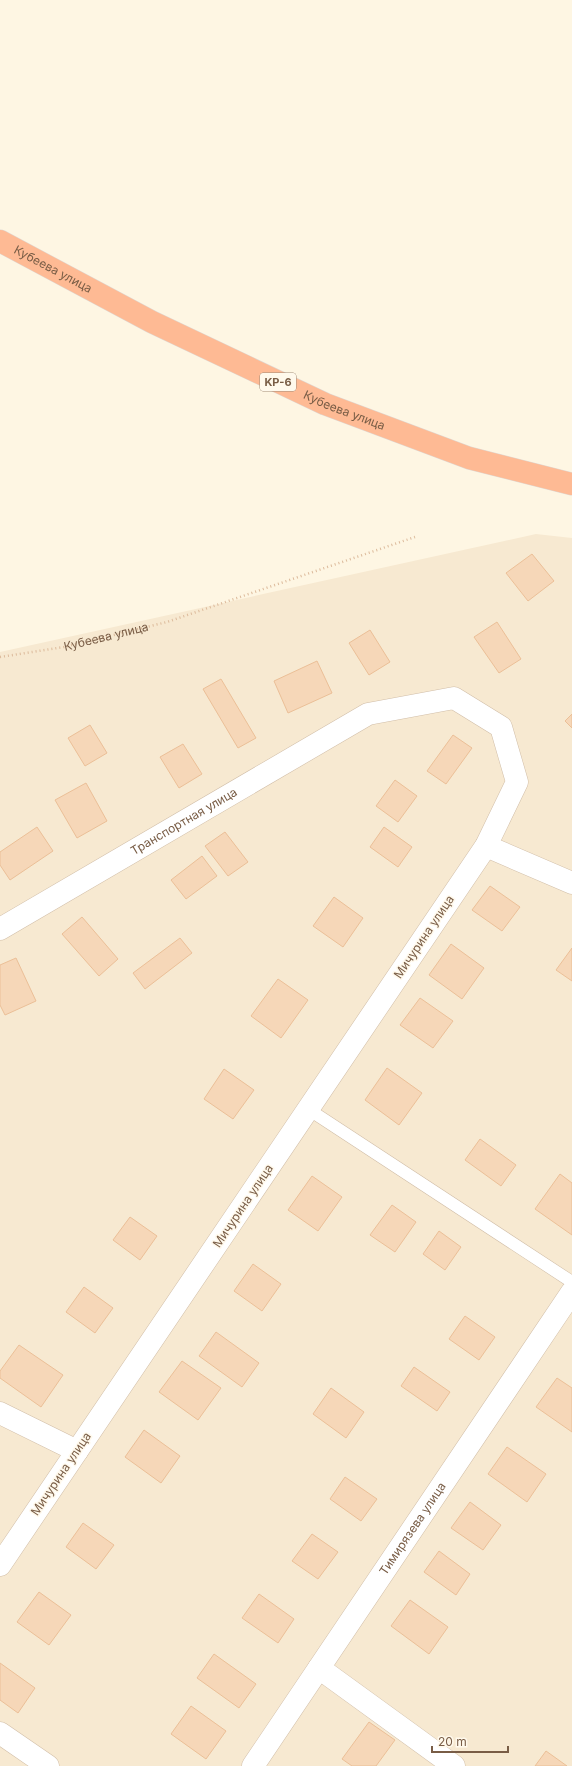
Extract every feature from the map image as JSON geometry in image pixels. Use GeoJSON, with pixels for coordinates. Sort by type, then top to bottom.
{"type":"FeatureCollection","features":[{"type":"Feature","properties":{"kind":"highway","name":"Кубеева улица"},"geometry":{"type":"LineString","coordinates":[[0,241],[152,322],[325,404],[469,458],[572,484]]}},
{"type":"Feature","properties":{"kind":"street","name":"Транспортная улица"},"geometry":{"type":"LineString","coordinates":[[2,925],[368,714],[454,698],[501,727],[517,782],[486,846]]}},
{"type":"Feature","properties":{"kind":"street"},"geometry":{"type":"LineString","coordinates":[[486,846],[572,883]]}},
{"type":"Feature","properties":{"kind":"street","name":"Мичурина улица"},"geometry":{"type":"LineString","coordinates":[[0,1565],[486,846]]}},
{"type":"Feature","properties":{"kind":"street","name":"Тимирязева улица"},"geometry":{"type":"LineString","coordinates":[[253,1766],[572,1292]]}},
{"type":"Feature","properties":{"kind":"street"},"geometry":{"type":"LineString","coordinates":[[0,1413],[77,1451]]}},
{"type":"Feature","properties":{"kind":"street"},"geometry":{"type":"LineString","coordinates":[[319,1668],[454,1766]]}},
{"type":"Feature","properties":{"kind":"street"},"geometry":{"type":"LineString","coordinates":[[0,1733],[48,1766]]}},
{"type":"Feature","properties":{"kind":"lane"},"geometry":{"type":"LineString","coordinates":[[308,1109],[572,1282]]}},
{"type":"Feature","properties":{"kind":"path","name":"Кубеева улица"},"geometry":{"type":"LineString","coordinates":[[0,657],[64,647],[167,622],[415,537]]}},
{"type":"Feature","properties":{"kind":"shaded area"},"geometry":{"type":"Polygon","coordinates":[[[536,534],[572,538],[572,1766],[0,1766],[0,652],[536,534]]]}},
{"type":"Feature","properties":{"kind":"building"},"geometry":{"type":"Polygon","coordinates":[[[532,554],[554,581],[528,601],[506,573],[532,554]]]}},
{"type":"Feature","properties":{"kind":"building"},"geometry":{"type":"Polygon","coordinates":[[[497,622],[521,659],[499,673],[474,637],[497,622]]]}},
{"type":"Feature","properties":{"kind":"building"},"geometry":{"type":"Polygon","coordinates":[[[370,630],[390,662],[369,675],[349,643],[370,630]]]}},
{"type":"Feature","properties":{"kind":"building"},"geometry":{"type":"Polygon","coordinates":[[[317,661],[332,693],[288,713],[274,681],[317,661]]]}},
{"type":"Feature","properties":{"kind":"building"},"geometry":{"type":"Polygon","coordinates":[[[221,679],[256,738],[238,748],[203,689],[221,679]]]}},
{"type":"Feature","properties":{"kind":"building"},"geometry":{"type":"Polygon","coordinates":[[[572,714],[572,728],[565,721],[572,714]]]}},
{"type":"Feature","properties":{"kind":"building"},"geometry":{"type":"Polygon","coordinates":[[[90,725],[107,753],[85,766],[68,738],[90,725]]]}},
{"type":"Feature","properties":{"kind":"building"},"geometry":{"type":"Polygon","coordinates":[[[453,735],[472,748],[446,784],[427,771],[453,735]]]}},
{"type":"Feature","properties":{"kind":"building"},"geometry":{"type":"Polygon","coordinates":[[[183,744],[202,774],[179,788],[160,757],[183,744]]]}},
{"type":"Feature","properties":{"kind":"building"},"geometry":{"type":"Polygon","coordinates":[[[395,780],[417,796],[398,822],[376,806],[395,780]]]}},
{"type":"Feature","properties":{"kind":"building"},"geometry":{"type":"Polygon","coordinates":[[[86,783],[107,821],[77,838],[55,800],[86,783]]]}},
{"type":"Feature","properties":{"kind":"building"},"geometry":{"type":"Polygon","coordinates":[[[37,827],[53,851],[10,880],[0,865],[0,852],[37,827]]]}},
{"type":"Feature","properties":{"kind":"building"},"geometry":{"type":"Polygon","coordinates":[[[384,827],[412,847],[398,867],[370,847],[384,827]]]}},
{"type":"Feature","properties":{"kind":"building"},"geometry":{"type":"Polygon","coordinates":[[[225,832],[248,862],[228,876],[205,846],[225,832]]]}},
{"type":"Feature","properties":{"kind":"building"},"geometry":{"type":"Polygon","coordinates":[[[202,856],[217,876],[186,899],[171,880],[202,856]]]}},
{"type":"Feature","properties":{"kind":"building"},"geometry":{"type":"Polygon","coordinates":[[[490,886],[520,907],[502,931],[472,910],[490,886]]]}},
{"type":"Feature","properties":{"kind":"building"},"geometry":{"type":"Polygon","coordinates":[[[334,897],[363,918],[343,947],[313,926],[334,897]]]}},
{"type":"Feature","properties":{"kind":"building"},"geometry":{"type":"Polygon","coordinates":[[[82,917],[118,959],[99,976],[62,934],[82,917]]]}},
{"type":"Feature","properties":{"kind":"building"},"geometry":{"type":"Polygon","coordinates":[[[180,938],[192,953],[145,989],[133,973],[180,938]]]}},
{"type":"Feature","properties":{"kind":"building"},"geometry":{"type":"Polygon","coordinates":[[[451,944],[484,968],[462,999],[429,975],[451,944]]]}},
{"type":"Feature","properties":{"kind":"building"},"geometry":{"type":"Polygon","coordinates":[[[572,948],[572,981],[556,970],[572,948]]]}},
{"type":"Feature","properties":{"kind":"building"},"geometry":{"type":"Polygon","coordinates":[[[16,958],[36,1001],[5,1015],[0,1005],[0,965],[16,958]]]}},
{"type":"Feature","properties":{"kind":"building"},"geometry":{"type":"Polygon","coordinates":[[[278,979],[308,1000],[281,1038],[251,1016],[278,979]]]}},
{"type":"Feature","properties":{"kind":"building"},"geometry":{"type":"Polygon","coordinates":[[[420,998],[453,1021],[433,1048],[400,1025],[420,998]]]}},
{"type":"Feature","properties":{"kind":"building"},"geometry":{"type":"Polygon","coordinates":[[[387,1068],[422,1093],[399,1125],[365,1100],[387,1068]]]}},
{"type":"Feature","properties":{"kind":"building"},"geometry":{"type":"Polygon","coordinates":[[[224,1069],[254,1090],[233,1119],[204,1099],[224,1069]]]}},
{"type":"Feature","properties":{"kind":"building"},"geometry":{"type":"Polygon","coordinates":[[[480,1139],[516,1165],[501,1186],[465,1160],[480,1139]]]}},
{"type":"Feature","properties":{"kind":"building"},"geometry":{"type":"Polygon","coordinates":[[[560,1174],[572,1183],[572,1235],[535,1209],[560,1174]]]}},
{"type":"Feature","properties":{"kind":"building"},"geometry":{"type":"Polygon","coordinates":[[[312,1176],[342,1197],[318,1231],[288,1210],[312,1176]]]}},
{"type":"Feature","properties":{"kind":"building"},"geometry":{"type":"Polygon","coordinates":[[[392,1205],[416,1222],[395,1252],[370,1235],[392,1205]]]}},
{"type":"Feature","properties":{"kind":"building"},"geometry":{"type":"Polygon","coordinates":[[[130,1217],[157,1236],[140,1260],[113,1240],[130,1217]]]}},
{"type":"Feature","properties":{"kind":"building"},"geometry":{"type":"Polygon","coordinates":[[[439,1231],[461,1247],[445,1270],[423,1254],[439,1231]]]}},
{"type":"Feature","properties":{"kind":"building"},"geometry":{"type":"Polygon","coordinates":[[[253,1264],[281,1284],[262,1311],[234,1291],[253,1264]]]}},
{"type":"Feature","properties":{"kind":"building"},"geometry":{"type":"Polygon","coordinates":[[[84,1287],[113,1308],[95,1333],[66,1312],[84,1287]]]}},
{"type":"Feature","properties":{"kind":"building"},"geometry":{"type":"Polygon","coordinates":[[[465,1316],[495,1337],[479,1360],[449,1339],[465,1316]]]}},
{"type":"Feature","properties":{"kind":"building"},"geometry":{"type":"Polygon","coordinates":[[[216,1332],[259,1363],[242,1387],[199,1356],[216,1332]]]}},
{"type":"Feature","properties":{"kind":"building"},"geometry":{"type":"Polygon","coordinates":[[[19,1345],[63,1375],[41,1407],[0,1378],[0,1371],[19,1345]]]}},
{"type":"Feature","properties":{"kind":"building"},"geometry":{"type":"Polygon","coordinates":[[[182,1361],[221,1388],[198,1420],[159,1392],[182,1361]]]}},
{"type":"Feature","properties":{"kind":"building"},"geometry":{"type":"Polygon","coordinates":[[[414,1367],[450,1392],[437,1411],[401,1386],[414,1367]]]}},
{"type":"Feature","properties":{"kind":"building"},"geometry":{"type":"Polygon","coordinates":[[[557,1378],[572,1388],[572,1432],[536,1407],[557,1378]]]}},
{"type":"Feature","properties":{"kind":"building"},"geometry":{"type":"Polygon","coordinates":[[[331,1388],[364,1412],[346,1438],[313,1414],[331,1388]]]}},
{"type":"Feature","properties":{"kind":"building"},"geometry":{"type":"Polygon","coordinates":[[[144,1430],[180,1456],[161,1483],[125,1457],[144,1430]]]}},
{"type":"Feature","properties":{"kind":"building"},"geometry":{"type":"Polygon","coordinates":[[[507,1447],[546,1474],[527,1502],[488,1474],[507,1447]]]}},
{"type":"Feature","properties":{"kind":"building"},"geometry":{"type":"Polygon","coordinates":[[[345,1477],[377,1499],[361,1521],[330,1499],[345,1477]]]}},
{"type":"Feature","properties":{"kind":"building"},"geometry":{"type":"Polygon","coordinates":[[[470,1502],[501,1525],[483,1550],[451,1528],[470,1502]]]}},
{"type":"Feature","properties":{"kind":"building"},"geometry":{"type":"Polygon","coordinates":[[[83,1523],[114,1545],[96,1569],[66,1547],[83,1523]]]}},
{"type":"Feature","properties":{"kind":"building"},"geometry":{"type":"Polygon","coordinates":[[[312,1534],[338,1552],[318,1579],[292,1561],[312,1534]]]}},
{"type":"Feature","properties":{"kind":"building"},"geometry":{"type":"Polygon","coordinates":[[[439,1551],[470,1574],[456,1595],[424,1572],[439,1551]]]}},
{"type":"Feature","properties":{"kind":"building"},"geometry":{"type":"Polygon","coordinates":[[[39,1592],[71,1615],[49,1645],[17,1622],[39,1592]]]}},
{"type":"Feature","properties":{"kind":"building"},"geometry":{"type":"Polygon","coordinates":[[[259,1594],[294,1619],[278,1643],[242,1618],[259,1594]]]}},
{"type":"Feature","properties":{"kind":"building"},"geometry":{"type":"Polygon","coordinates":[[[410,1600],[448,1627],[429,1654],[391,1626],[410,1600]]]}},
{"type":"Feature","properties":{"kind":"building"},"geometry":{"type":"Polygon","coordinates":[[[214,1654],[256,1684],[239,1708],[197,1678],[214,1654]]]}},
{"type":"Feature","properties":{"kind":"building"},"geometry":{"type":"Polygon","coordinates":[[[0,1663],[35,1688],[18,1713],[0,1700],[0,1663]]]}},
{"type":"Feature","properties":{"kind":"building"},"geometry":{"type":"Polygon","coordinates":[[[191,1706],[226,1731],[206,1759],[171,1734],[191,1706]]]}},
{"type":"Feature","properties":{"kind":"building"},"geometry":{"type":"Polygon","coordinates":[[[369,1722],[395,1740],[376,1766],[352,1766],[342,1759],[369,1722]]]}},
{"type":"Feature","properties":{"kind":"building"},"geometry":{"type":"Polygon","coordinates":[[[546,1751],[567,1766],[535,1766],[546,1751]]]}}]}
